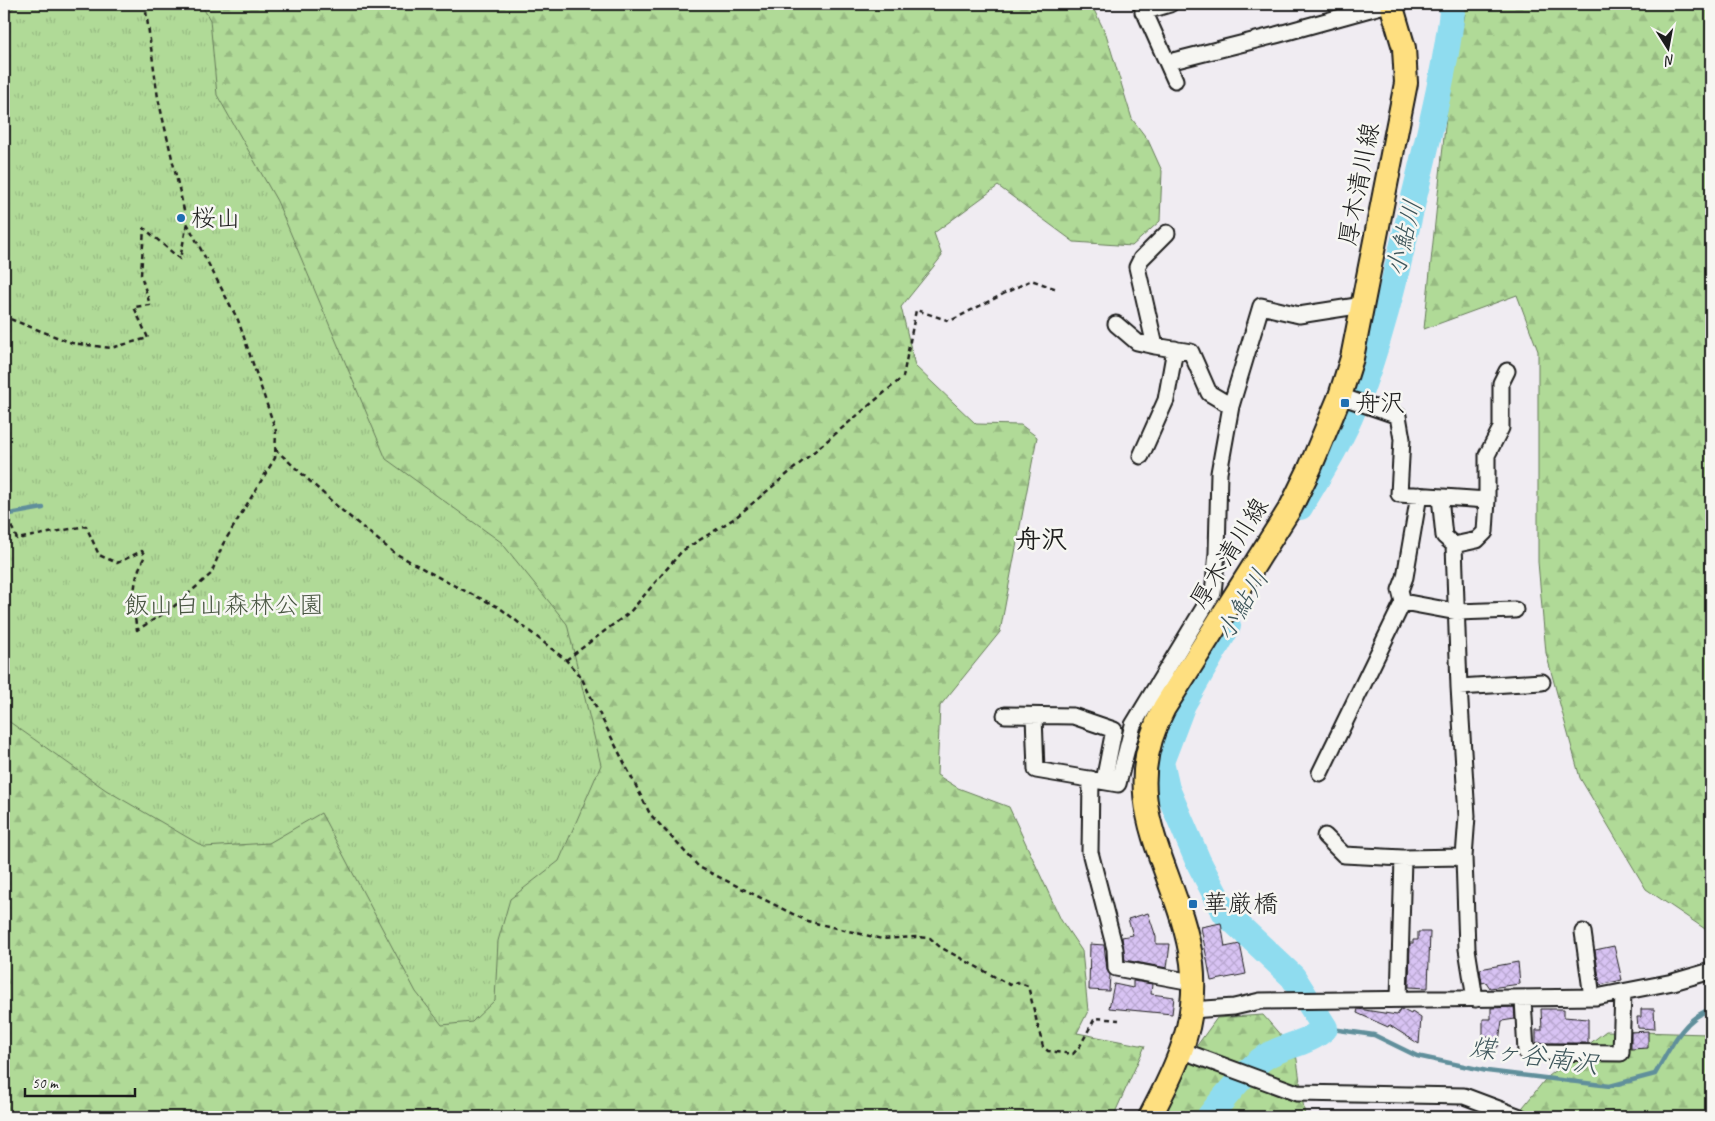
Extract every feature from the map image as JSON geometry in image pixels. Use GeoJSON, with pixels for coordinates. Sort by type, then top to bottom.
{"type":"FeatureCollection","features":[{"type":"Feature","properties":{"kind":"main road","name":"厚木清川線"},"geometry":{"type":"LineString","coordinates":[[1150,1117],[1183,1051],[1191,1010],[1192,982],[1192,964],[1180,915],[1144,799],[1144,770],[1155,726],[1156,703],[1291,507],[1345,398],[1406,82],[1404,48],[1390,4]]}},
{"type":"Feature","properties":{"kind":"street"},"geometry":{"type":"LineString","coordinates":[[1170,4],[1142,8],[1169,62],[1175,80]]}},
{"type":"Feature","properties":{"kind":"street"},"geometry":{"type":"LineString","coordinates":[[1169,62],[1390,4]]}},
{"type":"Feature","properties":{"kind":"street"},"geometry":{"type":"LineString","coordinates":[[1155,346],[1137,267],[1141,259],[1168,233]]}},
{"type":"Feature","properties":{"kind":"street"},"geometry":{"type":"LineString","coordinates":[[1034,716],[1036,770],[1118,784],[1133,725],[1156,703],[1213,593],[1217,553],[1220,473],[1231,406],[1261,306],[1298,316],[1363,305]]}},
{"type":"Feature","properties":{"kind":"street"},"geometry":{"type":"LineString","coordinates":[[1116,324],[1137,342],[1191,352],[1209,393],[1231,406]]}},
{"type":"Feature","properties":{"kind":"street"},"geometry":{"type":"LineString","coordinates":[[1140,456],[1166,400],[1175,349]]}},
{"type":"Feature","properties":{"kind":"street"},"geometry":{"type":"LineString","coordinates":[[1454,545],[1477,540],[1485,532],[1487,454],[1501,428],[1501,383],[1507,371]]}},
{"type":"Feature","properties":{"kind":"street"},"geometry":{"type":"LineString","coordinates":[[1345,398],[1398,416],[1402,439],[1399,494],[1487,500]]}},
{"type":"Feature","properties":{"kind":"street"},"geometry":{"type":"LineString","coordinates":[[1320,772],[1403,602],[1400,590],[1405,577],[1419,495]]}},
{"type":"Feature","properties":{"kind":"street"},"geometry":{"type":"LineString","coordinates":[[1440,497],[1444,536],[1454,545],[1459,687],[1467,816],[1464,857],[1468,949],[1475,999]]}},
{"type":"Feature","properties":{"kind":"street"},"geometry":{"type":"LineString","coordinates":[[1403,602],[1457,612],[1515,610]]}},
{"type":"Feature","properties":{"kind":"street"},"geometry":{"type":"LineString","coordinates":[[1459,687],[1542,682]]}},
{"type":"Feature","properties":{"kind":"street"},"geometry":{"type":"LineString","coordinates":[[1005,715],[1073,716],[1114,730],[1097,780],[1090,852],[1115,948],[1116,968],[1192,982]]}},
{"type":"Feature","properties":{"kind":"street"},"geometry":{"type":"LineString","coordinates":[[1325,836],[1344,855],[1403,858],[1464,857]]}},
{"type":"Feature","properties":{"kind":"street"},"geometry":{"type":"LineString","coordinates":[[1399,999],[1403,858]]}},
{"type":"Feature","properties":{"kind":"street"},"geometry":{"type":"LineString","coordinates":[[1583,932],[1592,997]]}},
{"type":"Feature","properties":{"kind":"street"},"geometry":{"type":"LineString","coordinates":[[1191,1010],[1234,1008],[1260,1001],[1384,998],[1592,997],[1673,982],[1711,971]]}},
{"type":"Feature","properties":{"kind":"street"},"geometry":{"type":"LineString","coordinates":[[1523,998],[1526,1052],[1621,1053],[1623,992]]}},
{"type":"Feature","properties":{"kind":"street"},"geometry":{"type":"LineString","coordinates":[[1183,1051],[1297,1093],[1464,1096],[1520,1117]]}},
{"type":"Feature","properties":{"kind":"path"},"geometry":{"type":"LineString","coordinates":[[4,510],[17,539],[86,526],[99,555],[117,563],[142,551],[146,556],[138,569],[132,606],[137,630],[171,609],[211,574],[223,544],[275,458],[276,430],[238,320],[188,223],[158,98],[145,4]]}},
{"type":"Feature","properties":{"kind":"path"},"geometry":{"type":"LineString","coordinates":[[4,325],[10,319],[72,343],[111,348],[148,338],[134,308],[150,305],[141,275],[144,228],[180,260],[188,223]]}},
{"type":"Feature","properties":{"kind":"path"},"geometry":{"type":"LineString","coordinates":[[566,660],[630,612],[682,551],[735,518],[903,377],[916,310],[950,321],[1031,280],[1057,289]]}},
{"type":"Feature","properties":{"kind":"path"},"geometry":{"type":"LineString","coordinates":[[275,448],[339,508],[394,552],[449,583],[500,608],[566,660],[582,679],[650,814],[699,867],[807,921],[882,939],[916,936],[930,938],[940,947],[1010,985],[1017,982],[1028,986],[1043,1047],[1048,1051],[1073,1054],[1080,1046],[1094,1018],[1118,1020]]}},
{"type":"Feature","properties":{"kind":"green space"},"geometry":{"type":"Polygon","coordinates":[[[4,4],[1091,4],[1106,34],[1132,119],[1148,140],[1162,171],[1160,221],[1132,246],[1074,242],[998,186],[934,233],[942,256],[901,307],[915,366],[976,424],[1021,425],[1037,437],[1000,632],[940,706],[937,775],[958,788],[1009,807],[1061,920],[1082,951],[1088,1011],[1077,1033],[1145,1046],[1113,1117],[4,1117],[4,4]]]}},
{"type":"Feature","properties":{"kind":"green space","name":"飯山白山森林公園"},"geometry":{"type":"Polygon","coordinates":[[[17,4],[201,4],[210,20],[217,95],[277,201],[386,459],[501,542],[567,624],[601,765],[559,861],[510,899],[498,941],[495,1000],[472,1022],[442,1025],[416,992],[321,813],[269,843],[204,847],[106,790],[4,718],[4,18],[17,4]]]}},
{"type":"Feature","properties":{"kind":"green space"},"geometry":{"type":"Polygon","coordinates":[[[1467,4],[1711,4],[1711,933],[1646,889],[1580,778],[1546,653],[1538,562],[1538,351],[1517,295],[1424,329],[1448,98],[1467,4]]]}},
{"type":"Feature","properties":{"kind":"green space"},"geometry":{"type":"Polygon","coordinates":[[[1263,1015],[1296,1053],[1305,1117],[1155,1117],[1161,1095],[1217,1018],[1263,1015]]]}},
{"type":"Feature","properties":{"kind":"green space"},"geometry":{"type":"Polygon","coordinates":[[[1711,1029],[1711,1117],[1515,1117],[1548,1076],[1606,1031],[1707,1034],[1711,1029]]]}},
{"type":"Feature","properties":{"kind":"building"},"geometry":{"type":"Polygon","coordinates":[[[1148,913],[1156,937],[1156,944],[1170,944],[1167,968],[1125,960],[1122,937],[1133,935],[1128,919],[1148,913]]]}},
{"type":"Feature","properties":{"kind":"building"},"geometry":{"type":"Polygon","coordinates":[[[1221,923],[1225,947],[1240,944],[1246,974],[1211,981],[1201,927],[1221,923]]]}},
{"type":"Feature","properties":{"kind":"building"},"geometry":{"type":"Polygon","coordinates":[[[1418,932],[1430,932],[1428,988],[1409,987],[1410,943],[1413,943],[1413,940],[1418,940],[1418,932]]]}},
{"type":"Feature","properties":{"kind":"building"},"geometry":{"type":"Polygon","coordinates":[[[1090,944],[1104,945],[1107,969],[1110,975],[1109,991],[1089,990],[1090,944]]]}},
{"type":"Feature","properties":{"kind":"building"},"geometry":{"type":"Polygon","coordinates":[[[1614,946],[1622,980],[1600,985],[1595,950],[1614,946]]]}},
{"type":"Feature","properties":{"kind":"building"},"geometry":{"type":"Polygon","coordinates":[[[1518,962],[1520,984],[1490,988],[1486,982],[1482,983],[1480,969],[1518,962]]]}},
{"type":"Feature","properties":{"kind":"building"},"geometry":{"type":"Polygon","coordinates":[[[1133,981],[1152,984],[1151,994],[1174,997],[1172,1014],[1109,1008],[1114,984],[1133,988],[1133,981]]]}},
{"type":"Feature","properties":{"kind":"building"},"geometry":{"type":"Polygon","coordinates":[[[1514,1007],[1515,1019],[1502,1021],[1498,1047],[1492,1047],[1492,1037],[1483,1037],[1483,1019],[1491,1019],[1491,1008],[1514,1007]]]}},
{"type":"Feature","properties":{"kind":"building"},"geometry":{"type":"Polygon","coordinates":[[[1358,1009],[1397,1015],[1401,1009],[1411,1014],[1412,1012],[1421,1018],[1419,1044],[1389,1025],[1388,1027],[1357,1013],[1358,1009]]]}},
{"type":"Feature","properties":{"kind":"building"},"geometry":{"type":"Polygon","coordinates":[[[1541,1009],[1564,1009],[1564,1017],[1588,1019],[1588,1043],[1536,1043],[1536,1030],[1542,1030],[1541,1009]]]}},
{"type":"Feature","properties":{"kind":"building"},"geometry":{"type":"Polygon","coordinates":[[[1641,1009],[1654,1009],[1655,1029],[1638,1028],[1637,1017],[1641,1017],[1641,1009]]]}},
{"type":"Feature","properties":{"kind":"building"},"geometry":{"type":"Polygon","coordinates":[[[1648,1031],[1648,1048],[1631,1049],[1631,1032],[1648,1031]]]}},
{"type":"Feature","properties":{"kind":"waterway","name":"小鮎川"},"geometry":{"type":"LineString","coordinates":[[1300,507],[1329,459],[1348,421],[1364,382],[1381,329],[1437,99],[1453,4]]}},
{"type":"Feature","properties":{"kind":"waterway"},"geometry":{"type":"LineString","coordinates":[[4,515],[43,508]]}},
{"type":"Feature","properties":{"kind":"waterway","name":"小鮎川"},"geometry":{"type":"LineString","coordinates":[[1209,1117],[1235,1085],[1258,1062],[1272,1053],[1312,1038],[1325,1028],[1293,977],[1225,913],[1198,861],[1167,789],[1161,762],[1183,704],[1228,626]]}},
{"type":"Feature","properties":{"kind":"waterway","name":"煤ヶ谷南沢"},"geometry":{"type":"LineString","coordinates":[[1325,1028],[1374,1035],[1417,1056],[1487,1071],[1610,1086],[1655,1074],[1671,1045],[1685,1027],[1701,1013],[1711,1009]]}},
{"type":"Feature","properties":{"kind":"place","name":"桜山"},"geometry":{"type":"Point","coordinates":[181,218]}},
{"type":"Feature","properties":{"kind":"place","name":"舟沢"},"geometry":{"type":"Point","coordinates":[1345,403]}},
{"type":"Feature","properties":{"kind":"place","name":"華厳橋"},"geometry":{"type":"Point","coordinates":[1193,904]}},
{"type":"Feature","properties":{"kind":"district","name":"舟沢"},"geometry":{"type":"Point","coordinates":[1041,539]}}]}
